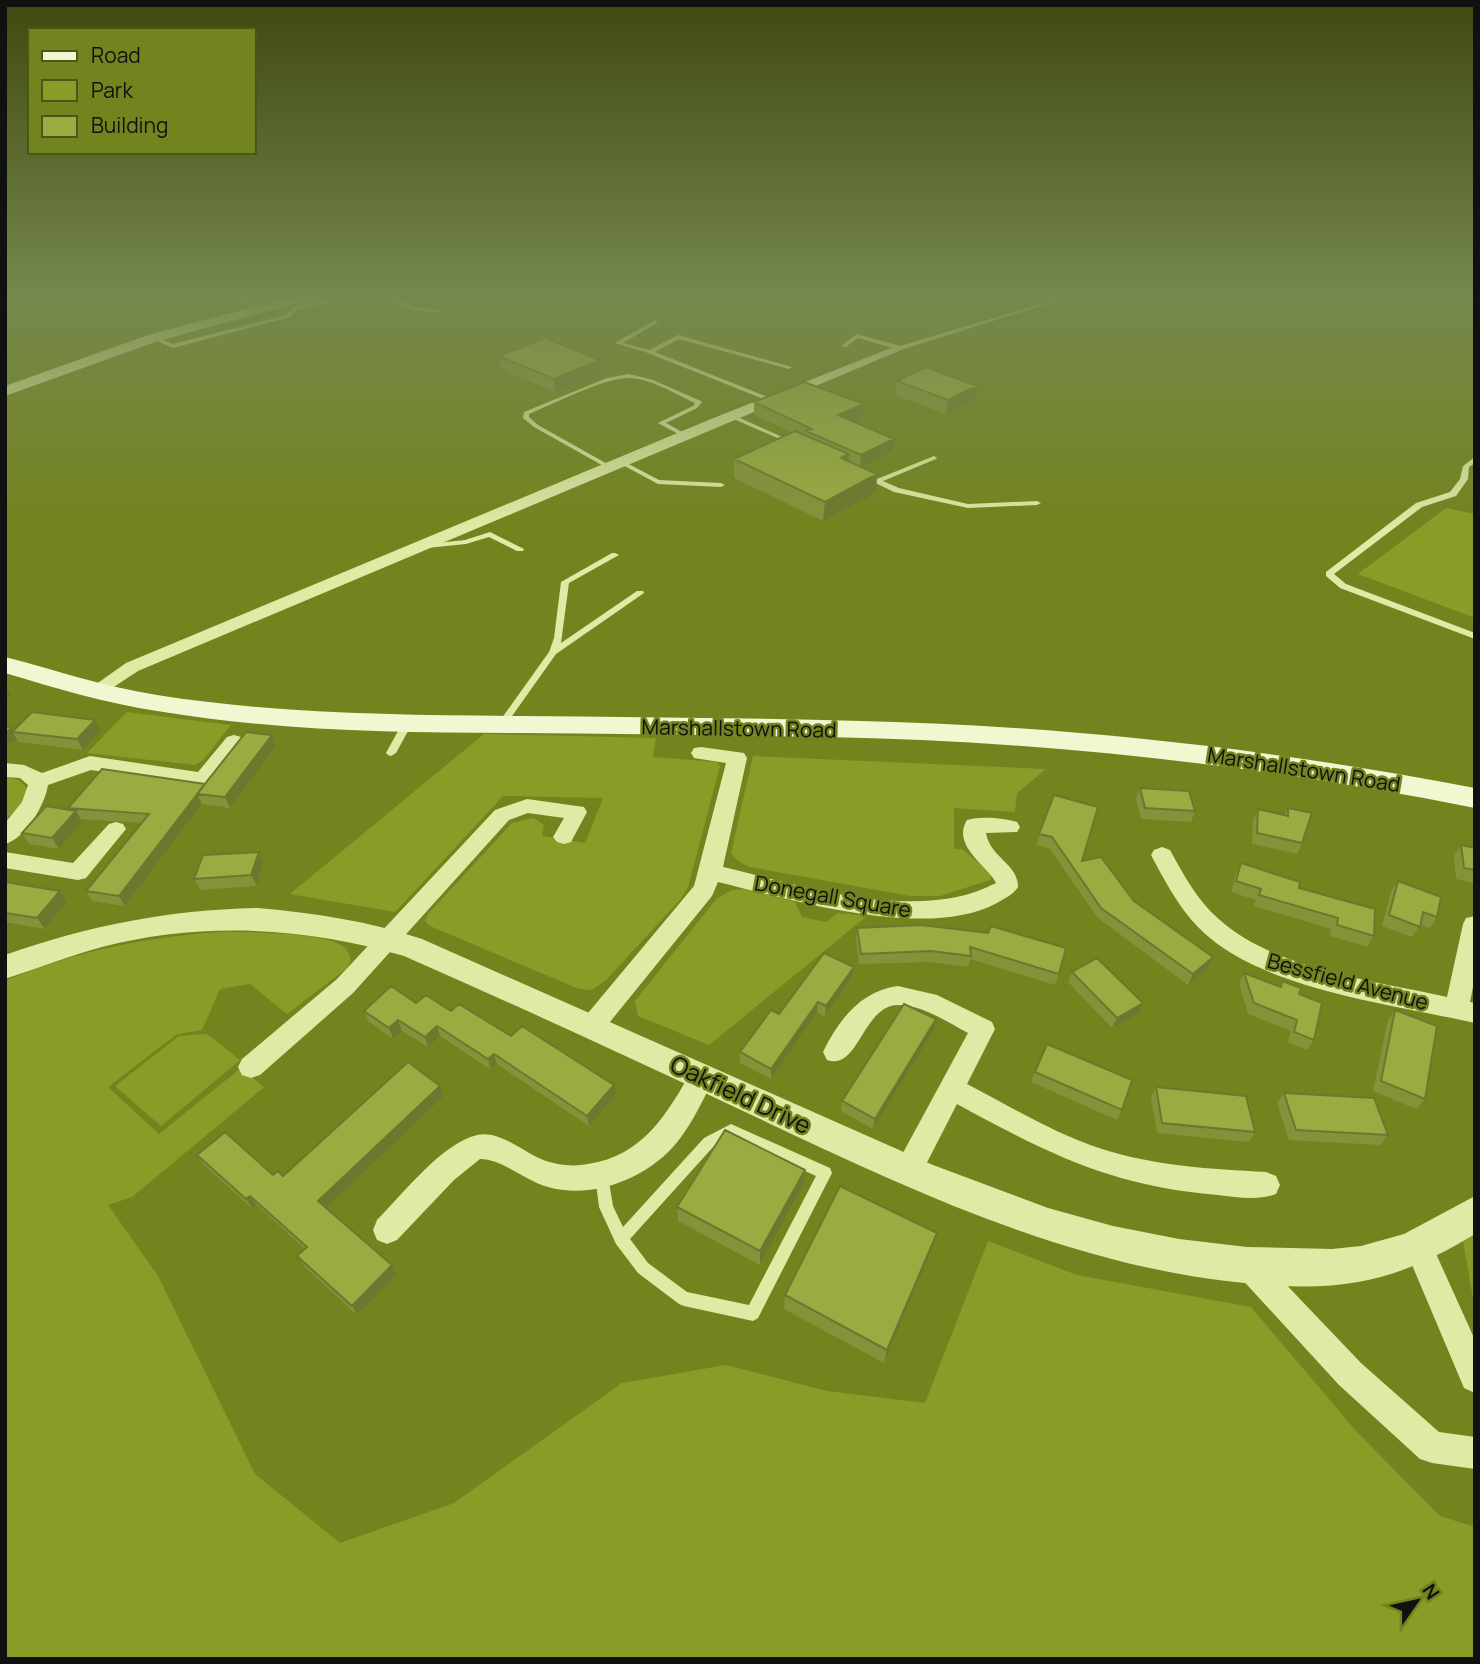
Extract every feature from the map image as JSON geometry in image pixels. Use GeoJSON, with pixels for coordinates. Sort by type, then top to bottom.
{"type":"FeatureCollection","features":[{"type":"Feature","properties":{"kind":"main road","name":"Marshallstown Road"},"geometry":{"type":"LineString","coordinates":[[5,666],[94,692],[233,713],[408,722],[890,730],[1063,740],[1205,753],[1475,797]]}},
{"type":"Feature","properties":{"kind":"street"},"geometry":{"type":"LineString","coordinates":[[5,391],[56,373]]}},
{"type":"Feature","properties":{"kind":"street"},"geometry":{"type":"LineString","coordinates":[[94,692],[132,667],[731,415],[839,373]]}},
{"type":"Feature","properties":{"kind":"street"},"geometry":{"type":"LineString","coordinates":[[37,782],[90,763],[203,779],[234,741]]}},
{"type":"Feature","properties":{"kind":"street"},"geometry":{"type":"LineString","coordinates":[[592,1026],[693,905],[711,873],[737,758],[701,753]]}},
{"type":"Feature","properties":{"kind":"street"},"geometry":{"type":"LineString","coordinates":[[5,770],[29,774],[37,782],[40,792],[36,801],[5,837]]}},
{"type":"Feature","properties":{"kind":"street"},"geometry":{"type":"LineString","coordinates":[[251,1067],[338,994],[489,827],[508,812],[527,806],[577,812],[564,837]]}},
{"type":"Feature","properties":{"kind":"street","name":"Donegall Square"},"geometry":{"type":"LineString","coordinates":[[711,873],[878,907],[924,912],[942,910],[977,901],[1007,887],[1007,878],[978,849],[974,825],[1010,827]]}},
{"type":"Feature","properties":{"kind":"street"},"geometry":{"type":"LineString","coordinates":[[5,860],[78,872],[116,829]]}},
{"type":"Feature","properties":{"kind":"street","name":"Bessfield Avenue"},"geometry":{"type":"LineString","coordinates":[[1162,855],[1174,882],[1194,910],[1247,952],[1297,972],[1465,1011],[1474,924]]}},
{"type":"Feature","properties":{"kind":"street","name":"Oakfield Drive"},"geometry":{"type":"LineString","coordinates":[[5,967],[96,937],[154,924],[235,917],[326,923],[388,939],[592,1026],[908,1171],[1028,1220],[1126,1248],[1211,1263],[1297,1269],[1361,1264],[1418,1247],[1475,1213]]}},
{"type":"Feature","properties":{"kind":"street"},"geometry":{"type":"LineString","coordinates":[[836,1052],[867,1010],[883,998],[895,995],[912,997],[983,1029],[908,1171]]}},
{"type":"Feature","properties":{"kind":"street"},"geometry":{"type":"LineString","coordinates":[[387,1230],[461,1157],[477,1147],[493,1148],[537,1171],[574,1180],[602,1175],[632,1163],[662,1139],[702,1076]]}},
{"type":"Feature","properties":{"kind":"street"},"geometry":{"type":"LineString","coordinates":[[950,1088],[1083,1155],[1128,1169],[1198,1181],[1266,1185]]}},
{"type":"Feature","properties":{"kind":"street"},"geometry":{"type":"LineString","coordinates":[[1418,1247],[1475,1377]]}},
{"type":"Feature","properties":{"kind":"street"},"geometry":{"type":"LineString","coordinates":[[1248,1265],[1350,1374],[1432,1447],[1475,1454]]}},
{"type":"Feature","properties":{"kind":"lane"},"geometry":{"type":"LineString","coordinates":[[699,373],[738,384],[771,400]]}},
{"type":"Feature","properties":{"kind":"lane"},"geometry":{"type":"LineString","coordinates":[[684,435],[662,425],[662,422],[695,407],[699,402],[641,378],[608,379],[526,413],[526,418],[536,426],[658,482],[721,485]]}},
{"type":"Feature","properties":{"kind":"lane"},"geometry":{"type":"LineString","coordinates":[[731,415],[804,448]]}},
{"type":"Feature","properties":{"kind":"lane"},"geometry":{"type":"LineString","coordinates":[[877,481],[934,458]]}},
{"type":"Feature","properties":{"kind":"lane"},"geometry":{"type":"LineString","coordinates":[[1475,459],[1466,466],[1464,479],[1452,494],[1419,505],[1329,574],[1343,586],[1475,636]]}},
{"type":"Feature","properties":{"kind":"lane"},"geometry":{"type":"LineString","coordinates":[[853,470],[897,491],[968,506],[1037,503]]}},
{"type":"Feature","properties":{"kind":"lane"},"geometry":{"type":"LineString","coordinates":[[420,546],[466,542],[490,534],[520,549]]}},
{"type":"Feature","properties":{"kind":"lane"},"geometry":{"type":"LineString","coordinates":[[502,724],[553,652],[558,638],[565,582],[615,555]]}},
{"type":"Feature","properties":{"kind":"lane"},"geometry":{"type":"LineString","coordinates":[[553,652],[640,593]]}},
{"type":"Feature","properties":{"kind":"lane"},"geometry":{"type":"LineString","coordinates":[[391,753],[408,722]]}},
{"type":"Feature","properties":{"kind":"lane"},"geometry":{"type":"LineString","coordinates":[[602,1175],[606,1208],[621,1240],[643,1268],[684,1299],[753,1313],[825,1173],[731,1130],[721,1133],[709,1142],[621,1240]]}},
{"type":"Feature","properties":{"kind":"green space"},"geometry":{"type":"Polygon","coordinates":[[[1446,508],[1475,514],[1475,618],[1358,574],[1446,508]]]}},
{"type":"Feature","properties":{"kind":"green space"},"geometry":{"type":"Polygon","coordinates":[[[127,712],[231,725],[203,760],[195,765],[87,753],[127,712]]]}},
{"type":"Feature","properties":{"kind":"green space"},"geometry":{"type":"Polygon","coordinates":[[[484,734],[656,738],[653,757],[717,762],[720,766],[688,887],[680,900],[606,980],[592,990],[579,989],[430,926],[425,921],[428,914],[512,823],[534,818],[544,825],[542,836],[585,843],[603,798],[503,796],[395,912],[290,894],[484,734]]]}},
{"type":"Feature","properties":{"kind":"green space"},"geometry":{"type":"Polygon","coordinates":[[[753,756],[1046,769],[1017,793],[1015,812],[954,808],[954,849],[962,849],[992,874],[990,880],[940,896],[910,896],[750,867],[738,861],[731,853],[753,756]]]}},
{"type":"Feature","properties":{"kind":"green space"},"geometry":{"type":"Polygon","coordinates":[[[5,777],[19,780],[28,789],[24,801],[5,821],[5,777]]]}},
{"type":"Feature","properties":{"kind":"green space"},"geometry":{"type":"Polygon","coordinates":[[[745,889],[795,902],[802,917],[826,922],[838,913],[867,916],[709,1045],[638,1016],[635,1001],[717,898],[732,890],[745,889]]]}},
{"type":"Feature","properties":{"kind":"green space"},"geometry":{"type":"Polygon","coordinates":[[[218,932],[319,938],[343,946],[351,960],[346,969],[287,1014],[250,984],[220,989],[202,1030],[177,1034],[108,1087],[159,1134],[241,1068],[264,1087],[132,1197],[108,1205],[158,1276],[255,1474],[340,1543],[454,1503],[622,1383],[726,1365],[827,1391],[925,1403],[988,1241],[1077,1275],[1251,1307],[1356,1431],[1440,1516],[1475,1527],[1475,1659],[5,1659],[5,981],[84,954],[136,942],[218,932]]]}},
{"type":"Feature","properties":{"kind":"green space"},"geometry":{"type":"Polygon","coordinates":[[[207,1034],[240,1060],[161,1126],[115,1086],[179,1036],[207,1034]]]}},
{"type":"Feature","properties":{"kind":"green space"},"geometry":{"type":"Polygon","coordinates":[[[1475,1213],[1475,1310],[1460,1223],[1475,1213]]]}},
{"type":"Feature","properties":{"kind":"building"},"geometry":{"type":"Polygon","coordinates":[[[539,373],[569,373],[554,379],[539,373]]]}},
{"type":"Feature","properties":{"kind":"building"},"geometry":{"type":"Polygon","coordinates":[[[914,373],[941,373],[977,386],[948,400],[897,381],[914,373]]]}},
{"type":"Feature","properties":{"kind":"building"},"geometry":{"type":"Polygon","coordinates":[[[804,382],[864,404],[838,415],[894,439],[861,455],[806,431],[812,429],[754,402],[804,382]]]}},
{"type":"Feature","properties":{"kind":"building"},"geometry":{"type":"Polygon","coordinates":[[[795,431],[849,454],[841,458],[877,474],[825,502],[734,459],[795,431]]]}},
{"type":"Feature","properties":{"kind":"building"},"geometry":{"type":"Polygon","coordinates":[[[32,712],[95,720],[77,739],[12,732],[32,712]]]}},
{"type":"Feature","properties":{"kind":"building"},"geometry":{"type":"Polygon","coordinates":[[[246,732],[272,735],[225,797],[197,794],[246,732]]]}},
{"type":"Feature","properties":{"kind":"building"},"geometry":{"type":"Polygon","coordinates":[[[102,769],[205,784],[119,896],[86,891],[149,814],[68,808],[102,769]]]}},
{"type":"Feature","properties":{"kind":"building"},"geometry":{"type":"Polygon","coordinates":[[[1140,788],[1189,791],[1195,811],[1145,808],[1140,788]]]}},
{"type":"Feature","properties":{"kind":"building"},"geometry":{"type":"Polygon","coordinates":[[[1054,795],[1098,807],[1082,861],[1101,857],[1134,901],[1213,957],[1193,974],[1101,908],[1052,837],[1039,834],[1054,795]]]}},
{"type":"Feature","properties":{"kind":"building"},"geometry":{"type":"Polygon","coordinates":[[[46,806],[76,811],[52,838],[22,833],[46,806]]]}},
{"type":"Feature","properties":{"kind":"building"},"geometry":{"type":"Polygon","coordinates":[[[1288,808],[1312,813],[1302,843],[1257,833],[1258,809],[1288,816],[1288,808]]]}},
{"type":"Feature","properties":{"kind":"building"},"geometry":{"type":"Polygon","coordinates":[[[1461,845],[1475,848],[1475,870],[1464,868],[1461,845]]]}},
{"type":"Feature","properties":{"kind":"building"},"geometry":{"type":"Polygon","coordinates":[[[259,852],[251,875],[194,879],[203,855],[259,852]]]}},
{"type":"Feature","properties":{"kind":"building"},"geometry":{"type":"Polygon","coordinates":[[[1241,863],[1300,882],[1299,888],[1375,909],[1374,936],[1337,925],[1338,918],[1259,895],[1261,889],[1236,881],[1241,863]]]}},
{"type":"Feature","properties":{"kind":"building"},"geometry":{"type":"Polygon","coordinates":[[[1398,881],[1441,897],[1437,917],[1423,912],[1420,927],[1389,915],[1398,881]]]}},
{"type":"Feature","properties":{"kind":"building"},"geometry":{"type":"Polygon","coordinates":[[[5,882],[60,891],[37,918],[5,913],[5,882]]]}},
{"type":"Feature","properties":{"kind":"building"},"geometry":{"type":"Polygon","coordinates":[[[921,925],[988,933],[991,926],[1066,948],[1059,974],[970,947],[971,956],[931,951],[861,954],[857,928],[921,925]]]}},
{"type":"Feature","properties":{"kind":"building"},"geometry":{"type":"Polygon","coordinates":[[[824,953],[854,967],[826,1006],[818,1002],[771,1069],[740,1052],[771,1010],[779,1014],[824,953]]]}},
{"type":"Feature","properties":{"kind":"building"},"geometry":{"type":"Polygon","coordinates":[[[1097,958],[1143,1003],[1117,1018],[1072,972],[1097,958]]]}},
{"type":"Feature","properties":{"kind":"building"},"geometry":{"type":"Polygon","coordinates":[[[1244,973],[1281,987],[1282,981],[1301,988],[1299,994],[1322,1003],[1314,1040],[1294,1032],[1297,1020],[1254,1003],[1244,973]]]}},
{"type":"Feature","properties":{"kind":"building"},"geometry":{"type":"Polygon","coordinates":[[[391,986],[416,1003],[426,995],[451,1011],[459,1004],[511,1036],[522,1026],[614,1085],[587,1116],[494,1054],[488,1059],[437,1026],[425,1037],[398,1020],[389,1028],[364,1011],[391,986]]]}},
{"type":"Feature","properties":{"kind":"building"},"geometry":{"type":"Polygon","coordinates":[[[904,1004],[936,1019],[875,1119],[842,1101],[904,1004]]]}},
{"type":"Feature","properties":{"kind":"building"},"geometry":{"type":"Polygon","coordinates":[[[1395,1010],[1437,1026],[1425,1099],[1381,1081],[1395,1010]]]}},
{"type":"Feature","properties":{"kind":"building"},"geometry":{"type":"Polygon","coordinates":[[[1047,1044],[1132,1080],[1122,1110],[1035,1072],[1047,1044]]]}},
{"type":"Feature","properties":{"kind":"building"},"geometry":{"type":"Polygon","coordinates":[[[408,1062],[440,1086],[318,1201],[392,1265],[352,1306],[297,1256],[307,1247],[250,1196],[246,1199],[197,1155],[225,1132],[273,1175],[278,1171],[283,1176],[408,1062]]]}},
{"type":"Feature","properties":{"kind":"building"},"geometry":{"type":"Polygon","coordinates":[[[1156,1087],[1246,1096],[1255,1132],[1162,1123],[1156,1087]]]}},
{"type":"Feature","properties":{"kind":"building"},"geometry":{"type":"Polygon","coordinates":[[[1284,1093],[1374,1098],[1388,1135],[1296,1130],[1284,1093]]]}},
{"type":"Feature","properties":{"kind":"building"},"geometry":{"type":"Polygon","coordinates":[[[725,1130],[805,1170],[760,1251],[677,1207],[725,1130]]]}},
{"type":"Feature","properties":{"kind":"building"},"geometry":{"type":"Polygon","coordinates":[[[840,1186],[937,1233],[887,1350],[785,1295],[840,1186]]]}}]}
